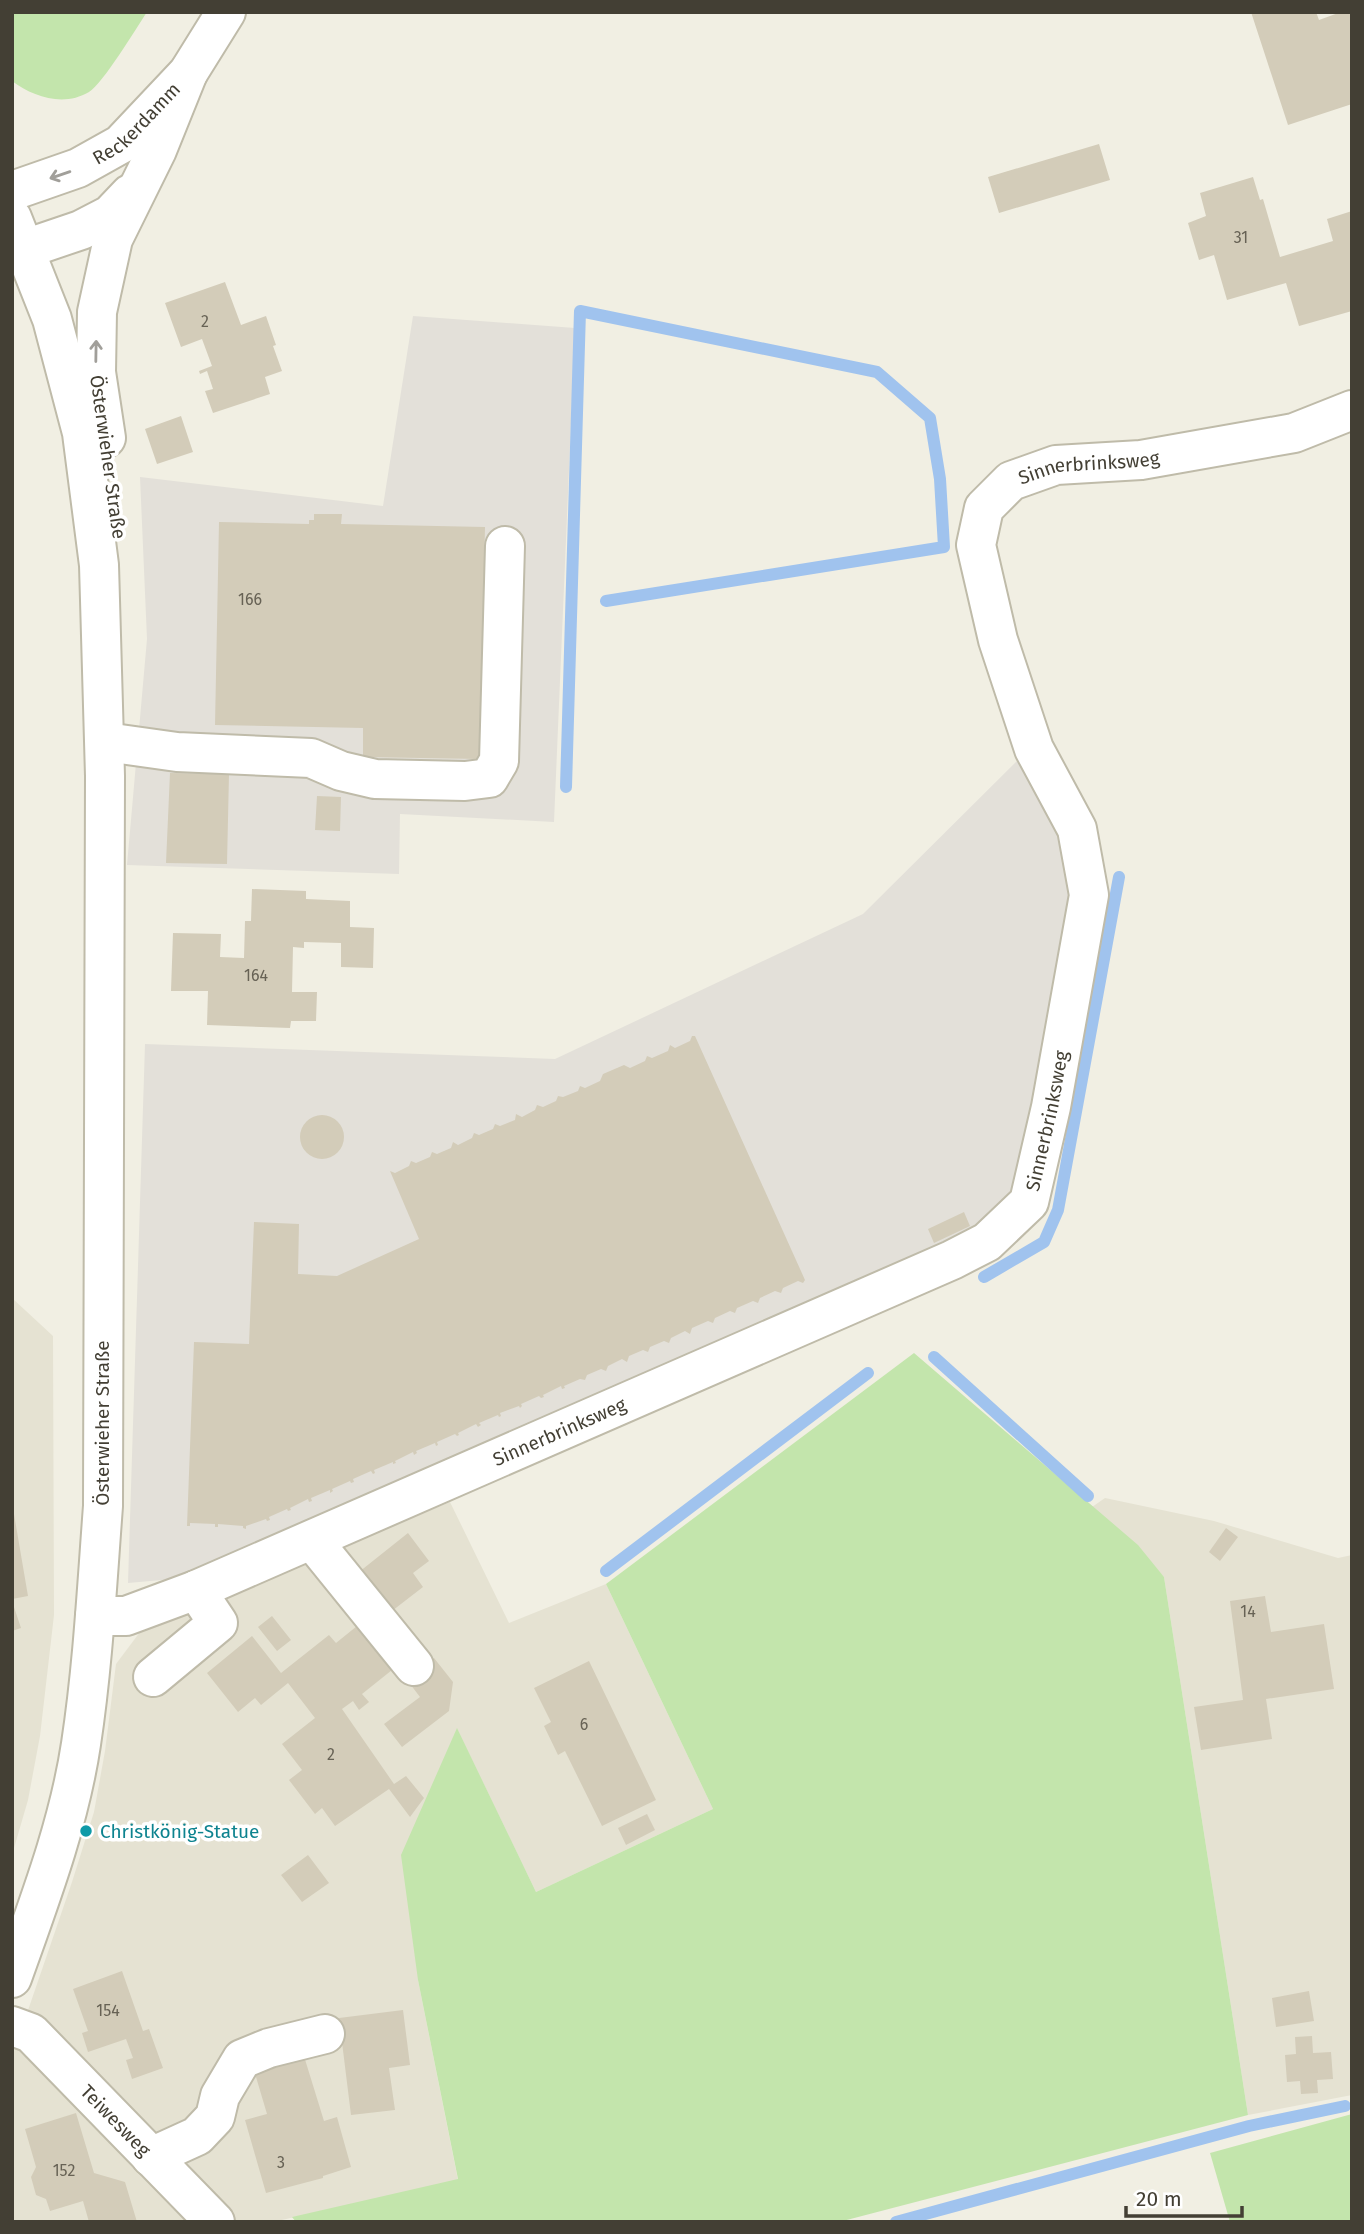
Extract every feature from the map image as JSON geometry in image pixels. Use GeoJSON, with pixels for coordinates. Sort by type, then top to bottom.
{"type":"FeatureCollection","features":[{"type":"Feature","properties":{"kind":"street","name":"Reckerdamm"},"geometry":{"type":"LineString","coordinates":[[12,191],[78,168],[121,145],[188,73],[226,12]]}},
{"type":"Feature","properties":{"kind":"street","name":"Österwieher Straße"},"geometry":{"type":"LineString","coordinates":[[103,857],[119,771],[126,636],[123,562],[96,372],[97,312],[113,239],[157,150],[188,73]]}},
{"type":"Feature","properties":{"kind":"street"},"geometry":{"type":"LineString","coordinates":[[19,233],[81,230],[110,215],[137,187]]}},
{"type":"Feature","properties":{"kind":"street","name":"Österwieher Straße"},"geometry":{"type":"LineString","coordinates":[[12,1978],[49,1873],[68,1807],[81,1745],[95,1616],[103,1506],[105,776],[99,565],[96,522],[82,433],[52,319],[19,233]]}},
{"type":"Feature","properties":{"kind":"street","name":"Sinnerbrinksweg"},"geometry":{"type":"LineString","coordinates":[[95,1616],[125,1616],[196,1590],[952,1260],[987,1242],[1030,1202],[1051,1107],[1089,895],[1077,828],[1034,750],[998,640],[976,545],[984,508],[1012,481],[1055,465],[1141,460],[1294,433],[1352,410]]}},
{"type":"Feature","properties":{"kind":"street"},"geometry":{"type":"LineString","coordinates":[[120,744],[177,752],[311,758],[341,771],[375,779],[465,781],[489,778],[499,761],[505,546]]}},
{"type":"Feature","properties":{"kind":"street"},"geometry":{"type":"LineString","coordinates":[[312,1540],[414,1666]]}},
{"type":"Feature","properties":{"kind":"street"},"geometry":{"type":"LineString","coordinates":[[153,1677],[218,1623],[196,1590]]}},
{"type":"Feature","properties":{"kind":"street","name":"Teiwesweg"},"geometry":{"type":"LineString","coordinates":[[12,2026],[31,2033],[215,2222]]}},
{"type":"Feature","properties":{"kind":"street"},"geometry":{"type":"LineString","coordinates":[[152,2157],[197,2136],[215,2117],[220,2096],[242,2059],[269,2048],[325,2034]]}},
{"type":"Feature","properties":{"kind":"shaded area"},"geometry":{"type":"Polygon","coordinates":[[[413,316],[575,328],[554,822],[400,814],[399,874],[127,865],[147,639],[140,477],[383,506],[413,316]]]}},
{"type":"Feature","properties":{"kind":"shaded area"},"geometry":{"type":"Polygon","coordinates":[[[1025,753],[1063,829],[1074,894],[1014,1192],[980,1227],[173,1579],[128,1583],[145,1044],[555,1059],[863,914],[1025,753]]]}},
{"type":"Feature","properties":{"kind":"shaded area"},"geometry":{"type":"Polygon","coordinates":[[[12,1298],[53,1336],[54,1615],[40,1736],[28,1800],[12,1855],[12,1298]]]}},
{"type":"Feature","properties":{"kind":"shaded area"},"geometry":{"type":"Polygon","coordinates":[[[1105,1498],[1214,1521],[1338,1558],[1352,1555],[1352,2095],[1248,2115],[1164,1577],[1092,1507],[1105,1498]]]}},
{"type":"Feature","properties":{"kind":"shaded area"},"geometry":{"type":"Polygon","coordinates":[[[450,1502],[509,1623],[606,1584],[713,1809],[536,1892],[457,1729],[418,1980],[458,2180],[273,2222],[12,2222],[12,2057],[94,1812],[116,1664],[140,1632],[450,1502]]]}},
{"type":"Feature","properties":{"kind":"green space"},"geometry":{"type":"Polygon","coordinates":[[[12,12],[147,12],[111,67],[89,92],[69,99],[59,99],[29,92],[12,81],[12,12]]]}},
{"type":"Feature","properties":{"kind":"green space"},"geometry":{"type":"Polygon","coordinates":[[[914,1353],[1138,1545],[1164,1577],[1248,2115],[839,2222],[296,2222],[292,2217],[458,2179],[418,1980],[401,1855],[457,1728],[536,1892],[713,1809],[606,1584],[914,1353]]]}},
{"type":"Feature","properties":{"kind":"green space"},"geometry":{"type":"Polygon","coordinates":[[[1352,2114],[1352,2222],[1230,2222],[1210,2153],[1352,2114]]]}},
{"type":"Feature","properties":{"kind":"building"},"geometry":{"type":"Polygon","coordinates":[[[1251,12],[1316,12],[1319,20],[1341,12],[1352,12],[1352,104],[1288,125],[1251,12]]]}},
{"type":"Feature","properties":{"kind":"building"},"geometry":{"type":"Polygon","coordinates":[[[1099,144],[1110,180],[999,213],[988,177],[1099,144]]]}},
{"type":"Feature","properties":{"kind":"building"},"geometry":{"type":"Polygon","coordinates":[[[1253,177],[1260,200],[1263,199],[1280,257],[1333,241],[1327,219],[1352,211],[1352,311],[1299,326],[1286,283],[1227,300],[1214,255],[1199,260],[1188,223],[1206,216],[1200,193],[1253,177]]]}},
{"type":"Feature","properties":{"kind":"building"},"geometry":{"type":"Polygon","coordinates":[[[225,282],[241,325],[266,316],[282,371],[265,377],[270,394],[213,413],[205,391],[213,389],[207,371],[200,374],[199,371],[212,366],[202,339],[181,347],[165,303],[225,282]]]}},
{"type":"Feature","properties":{"kind":"building"},"geometry":{"type":"Polygon","coordinates":[[[181,416],[193,452],[157,464],[145,429],[181,416]]]}},
{"type":"Feature","properties":{"kind":"building"},"geometry":{"type":"Polygon","coordinates":[[[314,514],[342,514],[341,524],[485,527],[480,759],[363,757],[363,728],[215,725],[219,522],[309,524],[309,520],[314,520],[314,514]]]}},
{"type":"Feature","properties":{"kind":"building"},"geometry":{"type":"Polygon","coordinates":[[[170,773],[229,774],[227,864],[166,863],[170,773]]]}},
{"type":"Feature","properties":{"kind":"building"},"geometry":{"type":"Polygon","coordinates":[[[317,796],[341,797],[340,831],[315,830],[317,796]]]}},
{"type":"Feature","properties":{"kind":"building"},"geometry":{"type":"Polygon","coordinates":[[[252,889],[306,891],[306,899],[350,901],[350,927],[374,928],[373,968],[341,967],[341,943],[304,942],[304,948],[293,947],[292,992],[317,992],[316,1021],[291,1021],[290,1028],[207,1025],[208,991],[171,991],[173,933],[221,934],[220,957],[244,958],[245,921],[251,921],[252,889]]]}},
{"type":"Feature","properties":{"kind":"building"},"geometry":{"type":"Polygon","coordinates":[[[692,1036],[695,1036],[805,1280],[803,1283],[798,1281],[783,1288],[781,1293],[775,1291],[760,1298],[758,1303],[753,1301],[737,1308],[735,1313],[730,1311],[715,1318],[713,1323],[708,1321],[692,1328],[690,1334],[685,1331],[671,1338],[669,1343],[664,1341],[650,1347],[648,1352],[643,1350],[629,1356],[627,1362],[622,1359],[608,1366],[606,1371],[601,1369],[587,1375],[585,1380],[580,1379],[562,1389],[561,1386],[543,1395],[544,1397],[539,1396],[521,1404],[520,1408],[519,1406],[500,1413],[501,1416],[479,1423],[481,1425],[478,1427],[476,1424],[457,1436],[455,1434],[437,1442],[436,1446],[435,1443],[416,1451],[414,1455],[413,1452],[395,1461],[396,1463],[374,1470],[373,1474],[371,1471],[353,1479],[354,1482],[350,1481],[332,1489],[330,1493],[330,1490],[311,1498],[312,1501],[309,1502],[308,1499],[290,1508],[291,1510],[287,1509],[269,1517],[270,1520],[246,1526],[246,1529],[243,1526],[218,1524],[218,1527],[215,1527],[215,1524],[190,1523],[190,1526],[187,1526],[194,1342],[249,1344],[254,1222],[299,1224],[298,1274],[337,1276],[419,1239],[390,1171],[395,1173],[409,1166],[411,1161],[416,1163],[430,1157],[432,1152],[437,1154],[451,1148],[453,1142],[458,1145],[472,1138],[474,1133],[479,1135],[493,1129],[495,1124],[500,1126],[515,1120],[516,1114],[522,1117],[535,1110],[537,1105],[543,1107],[556,1101],[558,1096],[563,1097],[578,1091],[580,1086],[585,1088],[600,1081],[603,1074],[624,1065],[630,1068],[645,1061],[647,1056],[652,1058],[668,1051],[670,1045],[675,1048],[690,1041],[692,1036]]]}},
{"type":"Feature","properties":{"kind":"building"},"geometry":{"type":"Polygon","coordinates":[[[322,1115],[338,1121],[344,1137],[338,1153],[322,1159],[306,1153],[300,1137],[306,1121],[322,1115]]]}},
{"type":"Feature","properties":{"kind":"building"},"geometry":{"type":"Polygon","coordinates":[[[964,1212],[970,1226],[934,1243],[928,1229],[964,1212]]]}},
{"type":"Feature","properties":{"kind":"building"},"geometry":{"type":"Polygon","coordinates":[[[14,1514],[28,1596],[12,1599],[12,1515],[14,1514]]]}},
{"type":"Feature","properties":{"kind":"building"},"geometry":{"type":"Polygon","coordinates":[[[1226,1528],[1238,1537],[1220,1561],[1209,1552],[1226,1528]]]}},
{"type":"Feature","properties":{"kind":"building"},"geometry":{"type":"Polygon","coordinates":[[[408,1533],[429,1561],[413,1573],[423,1587],[388,1614],[354,1576],[408,1533]]]}},
{"type":"Feature","properties":{"kind":"building"},"geometry":{"type":"Polygon","coordinates":[[[1265,1596],[1271,1632],[1324,1624],[1334,1689],[1266,1699],[1272,1739],[1201,1750],[1194,1707],[1243,1700],[1230,1601],[1265,1596]]]}},
{"type":"Feature","properties":{"kind":"building"},"geometry":{"type":"Polygon","coordinates":[[[12,1605],[21,1628],[12,1631],[12,1605]]]}},
{"type":"Feature","properties":{"kind":"building"},"geometry":{"type":"Polygon","coordinates":[[[272,1616],[291,1640],[277,1651],[258,1627],[272,1616]]]}},
{"type":"Feature","properties":{"kind":"building"},"geometry":{"type":"Polygon","coordinates":[[[362,1622],[397,1666],[362,1694],[369,1702],[359,1710],[353,1701],[342,1709],[394,1784],[406,1776],[424,1798],[410,1817],[389,1789],[335,1826],[322,1808],[315,1814],[289,1780],[302,1770],[282,1744],[315,1718],[288,1683],[261,1705],[255,1698],[238,1712],[207,1673],[252,1636],[281,1673],[329,1635],[336,1643],[362,1622]]]}},
{"type":"Feature","properties":{"kind":"building"},"geometry":{"type":"Polygon","coordinates":[[[434,1658],[453,1682],[449,1711],[402,1747],[384,1724],[420,1697],[407,1680],[434,1658]]]}},
{"type":"Feature","properties":{"kind":"building"},"geometry":{"type":"Polygon","coordinates":[[[589,1661],[656,1800],[602,1826],[565,1751],[558,1755],[544,1726],[551,1722],[534,1688],[589,1661]]]}},
{"type":"Feature","properties":{"kind":"building"},"geometry":{"type":"Polygon","coordinates":[[[647,1814],[655,1830],[626,1845],[618,1828],[647,1814]]]}},
{"type":"Feature","properties":{"kind":"building"},"geometry":{"type":"Polygon","coordinates":[[[308,1855],[329,1883],[302,1902],[281,1875],[308,1855]]]}},
{"type":"Feature","properties":{"kind":"building"},"geometry":{"type":"Polygon","coordinates":[[[122,1971],[143,2031],[149,2029],[163,2068],[132,2079],[126,2060],[133,2058],[126,2039],[88,2052],[82,2033],[88,2031],[73,1989],[122,1971]]]}},
{"type":"Feature","properties":{"kind":"building"},"geometry":{"type":"Polygon","coordinates":[[[1309,1991],[1314,2021],[1276,2027],[1272,1998],[1309,1991]]]}},
{"type":"Feature","properties":{"kind":"building"},"geometry":{"type":"Polygon","coordinates":[[[403,2010],[410,2065],[389,2068],[395,2110],[351,2115],[339,2018],[403,2010]]]}},
{"type":"Feature","properties":{"kind":"building"},"geometry":{"type":"Polygon","coordinates":[[[1312,2036],[1313,2053],[1331,2052],[1333,2079],[1317,2080],[1318,2093],[1301,2094],[1300,2081],[1287,2082],[1285,2055],[1296,2054],[1295,2037],[1312,2036]]]}},
{"type":"Feature","properties":{"kind":"building"},"geometry":{"type":"Polygon","coordinates":[[[303,2053],[324,2121],[337,2117],[351,2167],[323,2178],[266,2193],[245,2120],[267,2114],[253,2067],[303,2053]]]}},
{"type":"Feature","properties":{"kind":"building"},"geometry":{"type":"Polygon","coordinates":[[[76,2113],[94,2173],[125,2182],[137,2222],[89,2222],[83,2201],[50,2211],[46,2199],[36,2195],[31,2177],[36,2167],[25,2129],[76,2113]]]}},
{"type":"Feature","properties":{"kind":"waterway"},"geometry":{"type":"LineString","coordinates":[[566,787],[580,311],[877,372],[930,418],[940,479],[944,547],[606,601]]}},
{"type":"Feature","properties":{"kind":"waterway"},"geometry":{"type":"LineString","coordinates":[[984,1277],[1044,1242],[1058,1210],[1119,877]]}},
{"type":"Feature","properties":{"kind":"waterway"},"geometry":{"type":"LineString","coordinates":[[934,1357],[1088,1496]]}},
{"type":"Feature","properties":{"kind":"waterway"},"geometry":{"type":"LineString","coordinates":[[606,1571],[868,1373]]}},
{"type":"Feature","properties":{"kind":"waterway"},"geometry":{"type":"LineString","coordinates":[[896,2222],[1249,2126],[1345,2106]]}},
{"type":"Feature","properties":{"kind":"place","name":"Christkönig-Statue"},"geometry":{"type":"Point","coordinates":[86,1831]}}]}
